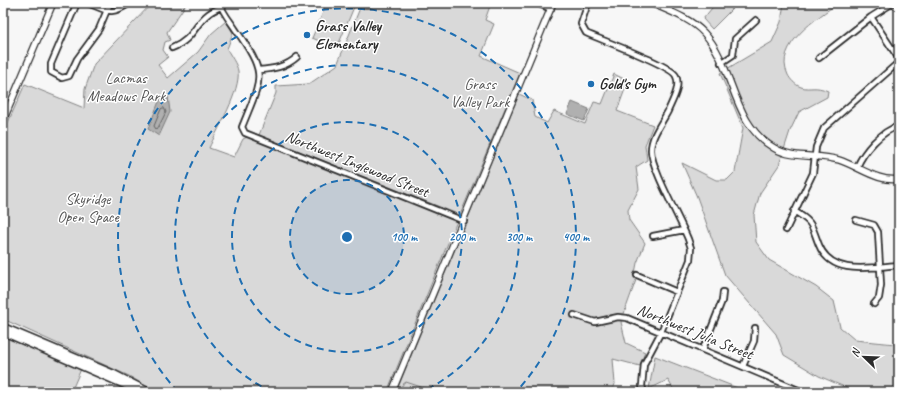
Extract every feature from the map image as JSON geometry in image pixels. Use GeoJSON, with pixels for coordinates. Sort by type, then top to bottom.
{"type":"FeatureCollection","features":[{"type":"Feature","properties":{"kind":"main road"},"geometry":{"type":"LineString","coordinates":[[3,327],[114,374],[149,392]]}},
{"type":"Feature","properties":{"kind":"main road"},"geometry":{"type":"LineString","coordinates":[[3,332],[141,392]]}},
{"type":"Feature","properties":{"kind":"street"},"geometry":{"type":"LineString","coordinates":[[3,121],[53,3]]}},
{"type":"Feature","properties":{"kind":"street"},"geometry":{"type":"LineString","coordinates":[[77,3],[51,64],[51,72],[59,77],[65,78],[69,76],[77,59],[99,29],[110,3]]}},
{"type":"Feature","properties":{"kind":"street"},"geometry":{"type":"LineString","coordinates":[[88,3],[107,11],[117,12],[130,3]]}},
{"type":"Feature","properties":{"kind":"street"},"geometry":{"type":"LineString","coordinates":[[536,3],[551,9]]}},
{"type":"Feature","properties":{"kind":"street"},"geometry":{"type":"LineString","coordinates":[[392,392],[553,3]]}},
{"type":"Feature","properties":{"kind":"street"},"geometry":{"type":"LineString","coordinates":[[588,3],[581,20],[582,27],[586,33],[665,66],[676,76],[678,83],[676,92],[662,124],[656,133],[651,148],[654,163],[691,248],[690,260],[661,332],[644,364],[642,386],[644,392]]}},
{"type":"Feature","properties":{"kind":"street"},"geometry":{"type":"LineString","coordinates":[[651,3],[682,17],[699,28],[710,41],[745,118],[761,140],[783,153],[795,156],[816,156],[839,160],[889,180],[899,179]]}},
{"type":"Feature","properties":{"kind":"street"},"geometry":{"type":"LineString","coordinates":[[819,58],[871,17],[893,3]]}},
{"type":"Feature","properties":{"kind":"street"},"geometry":{"type":"LineString","coordinates":[[172,48],[190,37],[206,14],[220,5],[253,55],[259,70],[275,69],[291,63],[297,57]]}},
{"type":"Feature","properties":{"kind":"street"},"geometry":{"type":"LineString","coordinates":[[871,17],[899,59]]}},
{"type":"Feature","properties":{"kind":"street"},"geometry":{"type":"LineString","coordinates":[[721,63],[732,55],[734,39],[756,20]]}},
{"type":"Feature","properties":{"kind":"street"},"geometry":{"type":"LineString","coordinates":[[786,230],[813,173],[819,137],[829,122],[899,62]]}},
{"type":"Feature","properties":{"kind":"street","name":"Northwest Inglewood Street"},"geometry":{"type":"LineString","coordinates":[[259,70],[257,90],[242,130],[248,134],[464,221]]}},
{"type":"Feature","properties":{"kind":"street"},"geometry":{"type":"LineString","coordinates":[[857,167],[866,150],[888,130],[899,126]]}},
{"type":"Feature","properties":{"kind":"street"},"geometry":{"type":"LineString","coordinates":[[794,211],[806,218],[812,225],[820,249],[826,258],[834,264],[850,268],[899,265]]}},
{"type":"Feature","properties":{"kind":"street"},"geometry":{"type":"LineString","coordinates":[[856,220],[874,225],[877,229],[881,290],[874,304]]}},
{"type":"Feature","properties":{"kind":"street"},"geometry":{"type":"LineString","coordinates":[[653,236],[684,230]]}},
{"type":"Feature","properties":{"kind":"street"},"geometry":{"type":"LineString","coordinates":[[637,275],[677,292]]}},
{"type":"Feature","properties":{"kind":"street"},"geometry":{"type":"LineString","coordinates":[[703,349],[722,301],[723,292]]}},
{"type":"Feature","properties":{"kind":"street","name":"Northwest Julia Street"},"geometry":{"type":"LineString","coordinates":[[574,315],[595,322],[623,317],[703,349],[803,392]]}},
{"type":"Feature","properties":{"kind":"street"},"geometry":{"type":"LineString","coordinates":[[743,366],[754,341],[755,328]]}},
{"type":"Feature","properties":{"kind":"green space"},"geometry":{"type":"Polygon","coordinates":[[[152,3],[187,3],[167,32],[170,40],[165,42],[163,50],[168,57],[158,65],[168,78],[198,52],[211,34],[226,21],[233,33],[227,49],[238,71],[236,89],[209,148],[234,157],[243,139],[247,137],[457,221],[387,392],[156,392],[129,376],[3,319],[3,134],[25,84],[84,108],[85,89],[94,64],[152,3]]]}},
{"type":"Feature","properties":{"kind":"green space"},"geometry":{"type":"Polygon","coordinates":[[[327,3],[345,3],[354,7],[337,48],[312,38],[327,3]]]}},
{"type":"Feature","properties":{"kind":"green space","name":"Grass Valley Park"},"geometry":{"type":"Polygon","coordinates":[[[362,3],[491,3],[485,20],[494,24],[481,56],[520,73],[460,215],[259,135],[276,93],[276,86],[309,84],[337,65],[362,3]]]}},
{"type":"Feature","properties":{"kind":"green space"},"geometry":{"type":"Polygon","coordinates":[[[716,3],[738,3],[712,29],[703,19],[716,3]]]}},
{"type":"Feature","properties":{"kind":"green space"},"geometry":{"type":"Polygon","coordinates":[[[784,3],[838,3],[809,24],[792,43],[787,53],[785,64],[791,80],[804,88],[820,88],[828,91],[827,97],[799,112],[790,131],[779,165],[760,193],[754,215],[756,242],[769,260],[816,287],[834,301],[840,327],[855,340],[895,344],[899,347],[899,392],[856,392],[819,376],[784,355],[776,334],[725,275],[697,197],[682,163],[716,180],[727,180],[735,172],[743,128],[720,73],[772,42],[781,22],[784,3]]]}},
{"type":"Feature","properties":{"kind":"green space"},"geometry":{"type":"Polygon","coordinates":[[[614,74],[628,81],[617,111],[653,125],[645,145],[647,160],[636,167],[639,189],[628,210],[629,220],[645,243],[637,263],[634,278],[636,280],[621,322],[626,343],[645,352],[640,366],[613,359],[615,384],[612,392],[396,392],[519,94],[532,100],[535,117],[547,123],[554,111],[585,124],[594,102],[602,104],[614,74]]]}},
{"type":"Feature","properties":{"kind":"green space"},"geometry":{"type":"Polygon","coordinates":[[[3,336],[81,369],[71,392],[62,392],[55,388],[49,390],[52,392],[3,392],[3,336]]]}},
{"type":"Feature","properties":{"kind":"green space"},"geometry":{"type":"Polygon","coordinates":[[[655,356],[748,392],[675,392],[668,380],[649,389],[655,356]]]}},
{"type":"Feature","properties":{"kind":"water"},"geometry":{"type":"Polygon","coordinates":[[[164,95],[168,96],[170,112],[159,136],[148,129],[160,99],[164,95]]]}},
{"type":"Feature","properties":{"kind":"water"},"geometry":{"type":"Polygon","coordinates":[[[572,102],[589,109],[584,121],[567,114],[572,102]]]}},
{"type":"Feature","properties":{"kind":"waterway"},"geometry":{"type":"LineString","coordinates":[[401,392],[402,385],[406,382],[436,392]]}},
{"type":"Feature","properties":{"kind":"waterway"},"geometry":{"type":"LineString","coordinates":[[471,392],[487,387],[499,392]]}},
{"type":"Feature","properties":{"kind":"place","name":"Grass Valley Elementary"},"geometry":{"type":"Point","coordinates":[307,35]}},
{"type":"Feature","properties":{"kind":"place","name":"Gold's Gym"},"geometry":{"type":"Point","coordinates":[591,84]}},
{"type":"Feature","properties":{"kind":"park label","name":"Lacmas Meadows Park"},"geometry":{"type":"Point","coordinates":[126,87]}},
{"type":"Feature","properties":{"kind":"park label","name":"Skyridge Open Space"},"geometry":{"type":"Point","coordinates":[88,208]}}]}
